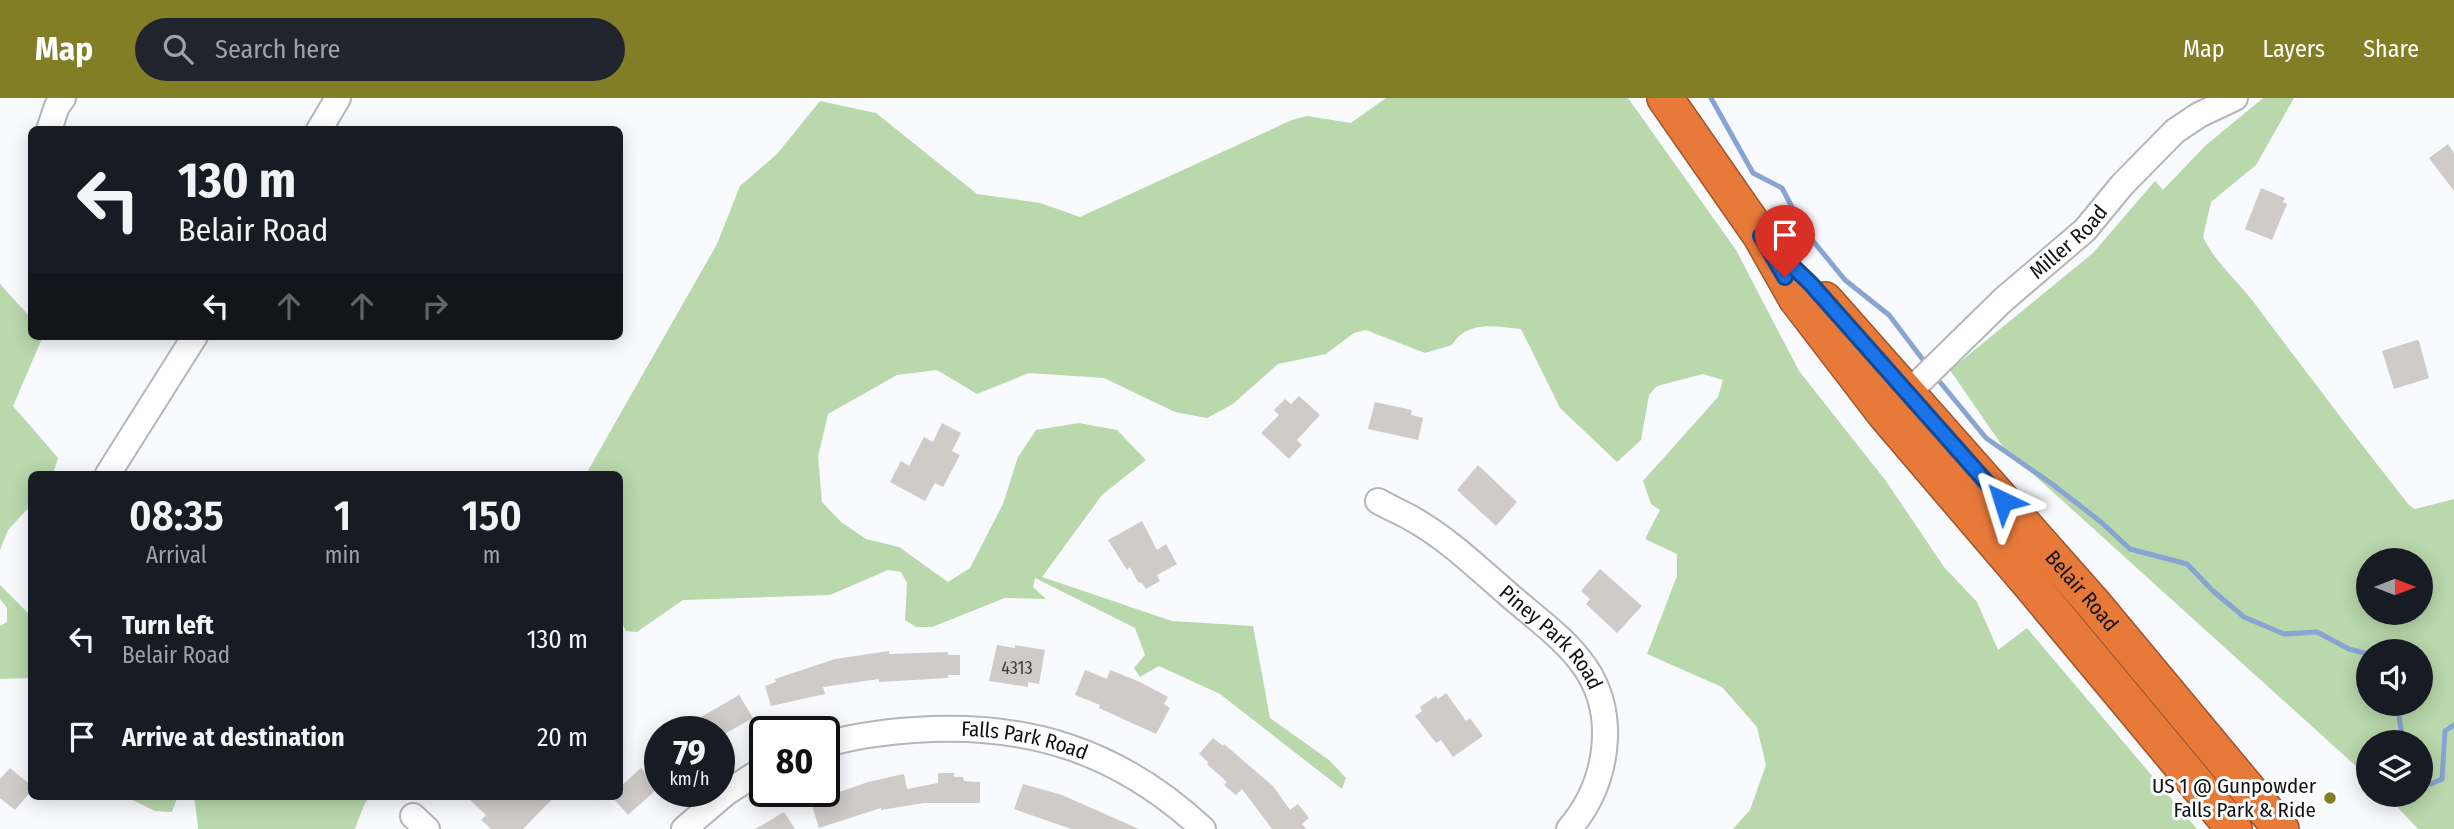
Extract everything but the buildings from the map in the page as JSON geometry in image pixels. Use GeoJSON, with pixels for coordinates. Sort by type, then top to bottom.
{"type":"FeatureCollection","features":[{"type":"Feature","properties":{"kind":"highway","name":"Belair Road"},"geometry":{"type":"LineString","coordinates":[[1665,98],[1761,236],[1796,298],[1914,387],[2281,829]]}},
{"type":"Feature","properties":{"kind":"highway","name":"Belair Road"},"geometry":{"type":"LineString","coordinates":[[1914,387],[2031,585],[2234,829]]}},
{"type":"Feature","properties":{"kind":"street"},"geometry":{"type":"LineString","coordinates":[[50,126],[57,106],[63,98]]}},
{"type":"Feature","properties":{"kind":"street"},"geometry":{"type":"LineString","coordinates":[[321,126],[338,98]]}},
{"type":"Feature","properties":{"kind":"street","name":"Miller Road"},"geometry":{"type":"LineString","coordinates":[[1914,387],[2003,300],[2085,230],[2130,176],[2175,131],[2199,115],[2235,98]]}},
{"type":"Feature","properties":{"kind":"street"},"geometry":{"type":"LineString","coordinates":[[110,471],[192,340]]}},
{"type":"Feature","properties":{"kind":"street","name":"Piney Park Road"},"geometry":{"type":"LineString","coordinates":[[1378,501],[1422,524],[1458,552],[1560,639],[1584,665],[1598,687],[1606,733],[1601,771],[1583,812],[1569,829]]}},
{"type":"Feature","properties":{"kind":"street","name":"Falls Park Road"},"geometry":{"type":"LineString","coordinates":[[840,742],[885,732],[938,729],[1018,733],[1086,752],[1121,769],[1155,788],[1203,829]]}},
{"type":"Feature","properties":{"kind":"street"},"geometry":{"type":"LineString","coordinates":[[684,829],[726,793],[749,778]]}},
{"type":"Feature","properties":{"kind":"green space"},"geometry":{"type":"Polygon","coordinates":[[[1386,98],[1628,98],[1736,250],[1799,371],[1886,481],[1944,567],[1977,602],[1998,650],[2027,628],[2197,829],[1733,829],[1750,810],[1766,765],[1757,727],[1722,687],[1647,654],[1677,576],[1677,554],[1645,539],[1660,510],[1651,504],[1643,481],[1718,397],[1723,380],[1703,374],[1657,386],[1649,395],[1641,440],[1617,462],[1560,408],[1521,329],[1492,326],[1474,328],[1458,337],[1452,345],[1425,353],[1366,330],[1354,333],[1326,354],[1278,364],[1233,404],[1207,418],[1175,412],[1104,378],[1029,373],[977,394],[937,370],[897,375],[828,414],[818,457],[822,502],[841,522],[866,539],[899,547],[948,582],[970,568],[1003,504],[1018,457],[1036,430],[1079,423],[1117,430],[1146,460],[1102,495],[1042,577],[1172,621],[1253,626],[1270,718],[1329,760],[1346,778],[1342,789],[1220,694],[1159,666],[1140,677],[1134,668],[1145,655],[1135,628],[1035,578],[1033,587],[1046,599],[1005,598],[932,627],[916,627],[905,620],[907,583],[901,572],[888,570],[830,595],[683,600],[637,632],[626,631],[623,625],[623,471],[588,471],[717,244],[740,186],[777,154],[820,101],[876,113],[977,194],[1040,203],[1080,217],[1292,120],[1307,116],[1351,123],[1386,98]]]}},
{"type":"Feature","properties":{"kind":"green space"},"geometry":{"type":"Polygon","coordinates":[[[2263,98],[2294,98],[2256,165],[2211,202],[2203,237],[2214,256],[2255,304],[2409,505],[2415,509],[2454,499],[2454,829],[2418,829],[2397,807],[2433,807],[2433,730],[2356,730],[2356,766],[2003,447],[1950,370],[2093,253],[2155,181],[2163,190],[2205,146],[2263,98]]]}},
{"type":"Feature","properties":{"kind":"green space"},"geometry":{"type":"Polygon","coordinates":[[[0,284],[28,315],[28,340],[41,340],[13,406],[58,458],[54,471],[28,471],[28,508],[8,530],[0,550],[0,284]]]}},
{"type":"Feature","properties":{"kind":"green space"},"geometry":{"type":"Polygon","coordinates":[[[0,585],[28,613],[28,678],[0,679],[0,626],[7,622],[7,608],[0,599],[0,585]]]}},
{"type":"Feature","properties":{"kind":"green space"},"geometry":{"type":"Polygon","coordinates":[[[132,800],[176,800],[172,812],[155,811],[132,800]]]}},
{"type":"Feature","properties":{"kind":"green space"},"geometry":{"type":"Polygon","coordinates":[[[367,800],[355,829],[198,829],[195,801],[367,800]]]}},
{"type":"Feature","properties":{"kind":"waterway"},"geometry":{"type":"LineString","coordinates":[[1711,98],[1753,173],[1782,188],[1804,230],[1845,280],[1889,315],[1927,365]]}},
{"type":"Feature","properties":{"kind":"waterway"},"geometry":{"type":"LineString","coordinates":[[1935,376],[1986,438],[2052,484],[2101,522],[2130,549],[2187,564],[2244,617],[2284,634],[2317,632],[2356,651]]}},
{"type":"Feature","properties":{"kind":"waterway"},"geometry":{"type":"LineString","coordinates":[[2399,716],[2401,730]]}},
{"type":"Feature","properties":{"kind":"waterway"},"geometry":{"type":"LineString","coordinates":[[2433,783],[2442,779],[2445,731],[2454,725]]}},
{"type":"Feature","properties":{"kind":"place","name":"US 1 @ Gunpowder Falls Park & Ride"},"geometry":{"type":"Point","coordinates":[2330,798]}},
{"type":"Feature","properties":{"kind":"route"},"geometry":{"type":"LineString","coordinates":[[1785,277],[1761,236],[1811,284],[2003,501]]}}]}
